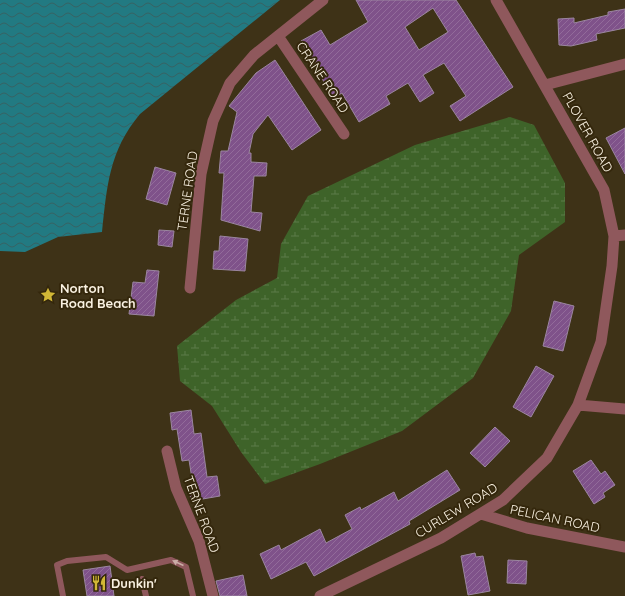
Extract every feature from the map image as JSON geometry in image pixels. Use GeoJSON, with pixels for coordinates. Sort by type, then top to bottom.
{"type":"FeatureCollection","features":[{"type":"Feature","properties":{"kind":"street","name":"TERNE ROAD"},"geometry":{"type":"LineString","coordinates":[[190,288],[201,174],[213,121],[230,83],[254,55],[323,0]]}},
{"type":"Feature","properties":{"kind":"street","name":"PLOVER ROAD"},"geometry":{"type":"LineString","coordinates":[[496,0],[604,190],[619,236],[612,266],[601,342],[578,406]]}},
{"type":"Feature","properties":{"kind":"street","name":"CRANE ROAD"},"geometry":{"type":"LineString","coordinates":[[278,36],[344,134]]}},
{"type":"Feature","properties":{"kind":"street"},"geometry":{"type":"LineString","coordinates":[[545,86],[625,64]]}},
{"type":"Feature","properties":{"kind":"street"},"geometry":{"type":"LineString","coordinates":[[578,406],[625,409]]}},
{"type":"Feature","properties":{"kind":"street","name":"CURLEW ROAD"},"geometry":{"type":"LineString","coordinates":[[320,596],[337,592],[441,538],[503,500],[547,458],[578,406]]}},
{"type":"Feature","properties":{"kind":"street","name":"TERNE ROAD"},"geometry":{"type":"LineString","coordinates":[[167,451],[176,488],[199,541],[213,596]]}},
{"type":"Feature","properties":{"kind":"street","name":"PELICAN ROAD"},"geometry":{"type":"LineString","coordinates":[[480,514],[527,528],[625,547]]}},
{"type":"Feature","properties":{"kind":"lane"},"geometry":{"type":"LineString","coordinates":[[63,596],[57,565],[67,561],[106,557],[127,570],[171,560],[186,567],[193,596]]}},
{"type":"Feature","properties":{"kind":"lane"},"geometry":{"type":"LineString","coordinates":[[142,579],[146,596]]}},
{"type":"Feature","properties":{"kind":"green space"},"geometry":{"type":"Polygon","coordinates":[[[510,117],[534,125],[565,183],[565,222],[519,255],[511,311],[473,378],[402,431],[265,484],[241,452],[212,406],[180,381],[177,346],[236,300],[277,278],[281,244],[308,196],[415,145],[510,117]]]}},
{"type":"Feature","properties":{"kind":"water"},"geometry":{"type":"Polygon","coordinates":[[[0,0],[280,0],[140,114],[122,142],[111,170],[102,232],[58,237],[25,252],[0,251],[0,0]]]}},
{"type":"Feature","properties":{"kind":"building"},"geometry":{"type":"Polygon","coordinates":[[[356,0],[456,0],[513,87],[460,121],[450,106],[466,96],[444,63],[423,75],[434,93],[420,102],[408,83],[386,96],[390,104],[359,122],[342,93],[333,98],[301,41],[321,30],[330,45],[368,22],[356,0]],[[433,8],[405,27],[419,50],[448,32],[433,8]]]}},
{"type":"Feature","properties":{"kind":"building"},"geometry":{"type":"Polygon","coordinates":[[[625,9],[625,28],[596,34],[597,40],[571,46],[559,45],[558,19],[574,18],[574,23],[608,15],[608,12],[625,9]]]}},
{"type":"Feature","properties":{"kind":"building"},"geometry":{"type":"Polygon","coordinates":[[[275,60],[321,130],[292,150],[268,115],[253,134],[249,153],[251,153],[251,162],[267,163],[266,176],[254,176],[251,212],[262,213],[260,231],[221,220],[224,173],[219,173],[221,151],[228,151],[237,112],[229,106],[256,73],[275,60]]]}},
{"type":"Feature","properties":{"kind":"building"},"geometry":{"type":"Polygon","coordinates":[[[625,128],[625,174],[606,138],[625,128]]]}},
{"type":"Feature","properties":{"kind":"building"},"geometry":{"type":"Polygon","coordinates":[[[155,167],[176,173],[167,205],[146,199],[155,167]]]}},
{"type":"Feature","properties":{"kind":"building"},"geometry":{"type":"Polygon","coordinates":[[[159,230],[174,231],[172,247],[158,245],[159,230]]]}},
{"type":"Feature","properties":{"kind":"building"},"geometry":{"type":"Polygon","coordinates":[[[220,236],[248,239],[245,271],[213,269],[214,251],[219,251],[220,236]]]}},
{"type":"Feature","properties":{"kind":"building"},"geometry":{"type":"Polygon","coordinates":[[[147,270],[159,271],[154,316],[129,314],[133,282],[145,283],[147,270]]]}},
{"type":"Feature","properties":{"kind":"building"},"geometry":{"type":"Polygon","coordinates":[[[554,301],[574,306],[563,351],[543,346],[554,301]]]}},
{"type":"Feature","properties":{"kind":"building"},"geometry":{"type":"Polygon","coordinates":[[[536,366],[554,376],[531,417],[513,407],[536,366]]]}},
{"type":"Feature","properties":{"kind":"building"},"geometry":{"type":"Polygon","coordinates":[[[191,410],[194,434],[201,433],[207,477],[217,476],[220,496],[191,501],[189,486],[193,485],[189,460],[182,461],[177,429],[172,430],[170,413],[191,410]]]}},
{"type":"Feature","properties":{"kind":"building"},"geometry":{"type":"Polygon","coordinates":[[[495,427],[510,441],[485,467],[470,453],[495,427]]]}},
{"type":"Feature","properties":{"kind":"building"},"geometry":{"type":"Polygon","coordinates":[[[591,460],[601,474],[605,471],[615,485],[603,493],[605,497],[594,504],[573,471],[591,460]]]}},
{"type":"Feature","properties":{"kind":"building"},"geometry":{"type":"Polygon","coordinates":[[[447,470],[460,490],[409,521],[410,524],[314,576],[306,562],[271,579],[260,554],[279,545],[281,550],[320,529],[326,543],[352,529],[345,515],[360,507],[361,510],[394,492],[398,501],[447,470]]]}},
{"type":"Feature","properties":{"kind":"building"},"geometry":{"type":"Polygon","coordinates":[[[475,553],[476,557],[483,556],[490,591],[468,595],[461,556],[475,553]]]}},
{"type":"Feature","properties":{"kind":"building"},"geometry":{"type":"Polygon","coordinates":[[[508,560],[527,561],[526,584],[507,583],[508,560]]]}},
{"type":"Feature","properties":{"kind":"building","name":"Dunkin'"},"geometry":{"type":"Polygon","coordinates":[[[110,566],[114,596],[87,596],[83,570],[110,566]]]}},
{"type":"Feature","properties":{"kind":"building"},"geometry":{"type":"Polygon","coordinates":[[[243,575],[247,596],[220,596],[216,581],[243,575]]]}},
{"type":"Feature","properties":{"kind":"place","name":"Norton Road Beach"},"geometry":{"type":"Point","coordinates":[48,295]}},
{"type":"Feature","properties":{"kind":"place","name":"Dunkin'"},"geometry":{"type":"Point","coordinates":[99,583]}}]}
